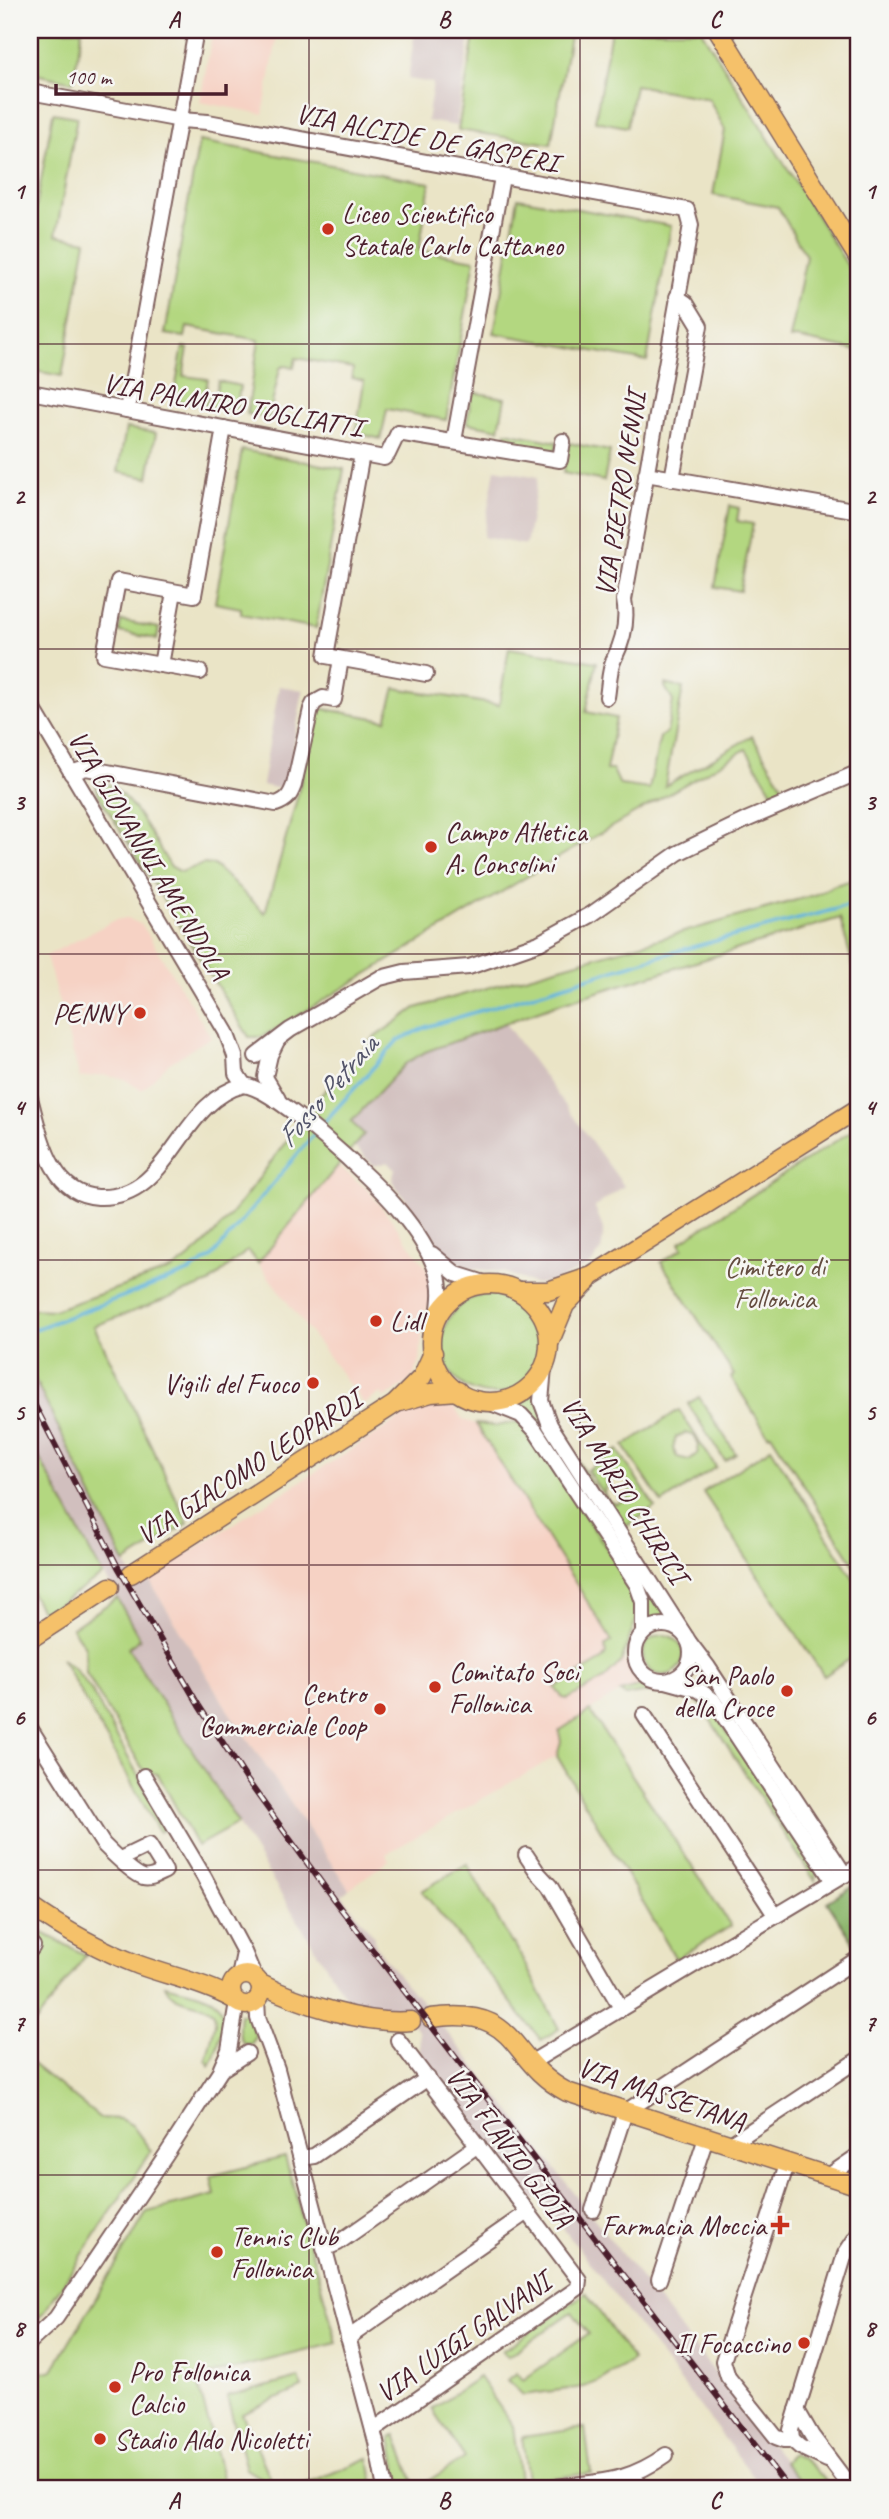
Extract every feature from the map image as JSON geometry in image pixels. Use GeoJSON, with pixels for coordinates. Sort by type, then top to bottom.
{"type":"FeatureCollection","features":[{"type":"Feature","properties":{"kind":"main road"},"geometry":{"type":"LineString","coordinates":[[718,30],[859,259]]}},
{"type":"Feature","properties":{"kind":"main road"},"geometry":{"type":"LineString","coordinates":[[518,1291],[548,1291],[592,1276],[852,1112],[859,1102]]}},
{"type":"Feature","properties":{"kind":"main road"},"geometry":{"type":"LineString","coordinates":[[488,1402],[505,1400],[534,1382],[544,1368],[549,1344],[565,1305],[592,1276]]}},
{"type":"Feature","properties":{"kind":"main road"},"geometry":{"type":"LineString","coordinates":[[438,1316],[461,1292],[488,1284],[502,1285],[518,1291],[541,1313],[549,1344]]}},
{"type":"Feature","properties":{"kind":"main road","name":"VIA GIACOMO LEOPARDI"},"geometry":{"type":"LineString","coordinates":[[131,1574],[395,1404],[422,1377],[433,1353],[432,1337],[438,1316]]}},
{"type":"Feature","properties":{"kind":"main road"},"geometry":{"type":"LineString","coordinates":[[433,1353],[441,1374],[458,1391]]}},
{"type":"Feature","properties":{"kind":"main road","name":"VIA GIACOMO LEOPARDI"},"geometry":{"type":"LineString","coordinates":[[395,1404],[431,1393],[458,1391],[467,1397],[488,1402]]}},
{"type":"Feature","properties":{"kind":"main road"},"geometry":{"type":"LineString","coordinates":[[30,1639],[110,1587]]}},
{"type":"Feature","properties":{"kind":"main road"},"geometry":{"type":"LineString","coordinates":[[30,1906],[78,1937],[114,1954],[202,1984],[236,2001]]}},
{"type":"Feature","properties":{"kind":"main road"},"geometry":{"type":"LineString","coordinates":[[202,1984],[251,1986],[372,2020],[411,2021]]}},
{"type":"Feature","properties":{"kind":"main road"},"geometry":{"type":"LineString","coordinates":[[236,2001],[232,1992],[251,1986]]}},
{"type":"Feature","properties":{"kind":"main road","name":"VIA MASSETANA"},"geometry":{"type":"LineString","coordinates":[[431,2018],[463,2015],[489,2022],[508,2034],[532,2062],[559,2087],[625,2112],[858,2187]]}},
{"type":"Feature","properties":{"kind":"street"},"geometry":{"type":"LineString","coordinates":[[127,410],[196,30]]}},
{"type":"Feature","properties":{"kind":"street","name":"VIA ALCIDE DE GASPERI"},"geometry":{"type":"LineString","coordinates":[[30,92],[684,208],[689,213]]}},
{"type":"Feature","properties":{"kind":"street"},"geometry":{"type":"LineString","coordinates":[[454,441],[502,177]]}},
{"type":"Feature","properties":{"kind":"street","name":"VIA PIETRO NENNI"},"geometry":{"type":"LineString","coordinates":[[607,697],[614,660],[620,652],[626,613],[624,600],[691,225],[689,213]]}},
{"type":"Feature","properties":{"kind":"street","name":"VIA PIETRO NENNI"},"geometry":{"type":"LineString","coordinates":[[672,478],[700,326],[686,303],[677,298]]}},
{"type":"Feature","properties":{"kind":"street","name":"VIA PALMIRO TOGLIATTI"},"geometry":{"type":"LineString","coordinates":[[30,392],[384,458],[398,433],[560,460],[564,441]]}},
{"type":"Feature","properties":{"kind":"street"},"geometry":{"type":"LineString","coordinates":[[200,672],[104,655],[118,581],[194,595],[224,428]]}},
{"type":"Feature","properties":{"kind":"street"},"geometry":{"type":"LineString","coordinates":[[362,454],[326,656],[426,674]]}},
{"type":"Feature","properties":{"kind":"street"},"geometry":{"type":"LineString","coordinates":[[646,474],[859,511]]}},
{"type":"Feature","properties":{"kind":"street"},"geometry":{"type":"LineString","coordinates":[[161,665],[174,592]]}},
{"type":"Feature","properties":{"kind":"street"},"geometry":{"type":"LineString","coordinates":[[71,773],[86,768],[276,804],[282,802],[290,795],[294,785],[314,703],[323,698],[334,700],[341,659]]}},
{"type":"Feature","properties":{"kind":"street","name":"VIA GIOVANNI AMENDOLA"},"geometry":{"type":"LineString","coordinates":[[30,703],[226,1032],[237,1065],[237,1078],[279,1101],[336,1149],[390,1200],[425,1247],[456,1274],[488,1284]]}},
{"type":"Feature","properties":{"kind":"street"},"geometry":{"type":"LineString","coordinates":[[237,1065],[242,1058],[253,1055],[332,1004],[380,978],[404,972],[469,967],[531,946],[576,923],[678,853],[746,820],[859,772]]}},
{"type":"Feature","properties":{"kind":"street","name":"VIA GIOVANNI AMENDOLA"},"geometry":{"type":"LineString","coordinates":[[226,1032],[264,1062],[279,1101]]}},
{"type":"Feature","properties":{"kind":"street"},"geometry":{"type":"LineString","coordinates":[[30,1098],[45,1153],[57,1172],[83,1194],[112,1198],[130,1193],[148,1181],[201,1111],[223,1092],[261,1082],[278,1038]]}},
{"type":"Feature","properties":{"kind":"street","name":"VIA GIOVANNI AMENDOLA"},"geometry":{"type":"LineString","coordinates":[[425,1247],[439,1281],[438,1316]]}},
{"type":"Feature","properties":{"kind":"street","name":"VIA MARIO CHIRICI"},"geometry":{"type":"LineString","coordinates":[[544,1368],[541,1401],[550,1425],[708,1667],[839,1878]]}},
{"type":"Feature","properties":{"kind":"street","name":"VIA MARIO CHIRICI"},"geometry":{"type":"LineString","coordinates":[[488,1402],[521,1415],[536,1430],[637,1585],[643,1602],[643,1633],[636,1647],[638,1664],[650,1678],[699,1690],[712,1700],[839,1878]]}},
{"type":"Feature","properties":{"kind":"street","name":"VIA MARIO CHIRICI"},"geometry":{"type":"LineString","coordinates":[[643,1633],[652,1627],[664,1625],[675,1627],[687,1638]]}},
{"type":"Feature","properties":{"kind":"street"},"geometry":{"type":"LineString","coordinates":[[666,1681],[680,1675],[687,1668],[691,1658],[687,1638]]}},
{"type":"Feature","properties":{"kind":"street"},"geometry":{"type":"LineString","coordinates":[[644,1715],[775,1915]]}},
{"type":"Feature","properties":{"kind":"street"},"geometry":{"type":"LineString","coordinates":[[30,1728],[103,1844],[120,1859]]}},
{"type":"Feature","properties":{"kind":"street"},"geometry":{"type":"LineString","coordinates":[[144,1776],[172,1820],[244,1952],[257,2015],[280,2079],[373,2430],[385,2489]]}},
{"type":"Feature","properties":{"kind":"street"},"geometry":{"type":"LineString","coordinates":[[526,1855],[550,1886],[621,2008]]}},
{"type":"Feature","properties":{"kind":"street"},"geometry":{"type":"LineString","coordinates":[[532,2062],[859,1866]]}},
{"type":"Feature","properties":{"kind":"street"},"geometry":{"type":"LineString","coordinates":[[30,1943],[33,1946],[30,1950]]}},
{"type":"Feature","properties":{"kind":"street"},"geometry":{"type":"LineString","coordinates":[[593,2210],[625,2112],[859,1958]]}},
{"type":"Feature","properties":{"kind":"street"},"geometry":{"type":"LineString","coordinates":[[30,2342],[56,2318],[221,2070],[231,2039],[236,2001]]}},
{"type":"Feature","properties":{"kind":"street"},"geometry":{"type":"LineString","coordinates":[[221,2070],[261,2046],[264,2038]]}},
{"type":"Feature","properties":{"kind":"street"},"geometry":{"type":"LineString","coordinates":[[231,2039],[234,2047],[250,2052],[270,2065],[280,2079]]}},
{"type":"Feature","properties":{"kind":"street","name":"VIA FLAVIO GIOIA"},"geometry":{"type":"LineString","coordinates":[[398,2040],[580,2284]]}},
{"type":"Feature","properties":{"kind":"street"},"geometry":{"type":"LineString","coordinates":[[729,2145],[859,2059]]}},
{"type":"Feature","properties":{"kind":"street"},"geometry":{"type":"LineString","coordinates":[[300,2158],[314,2156],[428,2078]]}},
{"type":"Feature","properties":{"kind":"street"},"geometry":{"type":"LineString","coordinates":[[659,2280],[706,2138]]}},
{"type":"Feature","properties":{"kind":"street"},"geometry":{"type":"LineString","coordinates":[[324,2249],[338,2243],[478,2145]]}},
{"type":"Feature","properties":{"kind":"street"},"geometry":{"type":"LineString","coordinates":[[827,2177],[859,2155]]}},
{"type":"Feature","properties":{"kind":"street"},"geometry":{"type":"LineString","coordinates":[[786,2164],[723,2361],[728,2377],[776,2437],[792,2440],[830,2461]]}},
{"type":"Feature","properties":{"kind":"street"},"geometry":{"type":"LineString","coordinates":[[348,2338],[528,2212]]}},
{"type":"Feature","properties":{"kind":"street"},"geometry":{"type":"LineString","coordinates":[[792,2440],[791,2430],[849,2245],[859,2233]]}},
{"type":"Feature","properties":{"kind":"street"},"geometry":{"type":"LineString","coordinates":[[842,2267],[859,2256]]}},
{"type":"Feature","properties":{"kind":"street","name":"VIA LUIGI GALVANI"},"geometry":{"type":"LineString","coordinates":[[373,2430],[578,2288],[580,2284]]}},
{"type":"Feature","properties":{"kind":"street"},"geometry":{"type":"LineString","coordinates":[[797,2410],[852,2489]]}},
{"type":"Feature","properties":{"kind":"street"},"geometry":{"type":"LineString","coordinates":[[543,2489],[596,2486],[647,2469],[666,2455]]}},
{"type":"Feature","properties":{"kind":"street"},"geometry":{"type":"LineString","coordinates":[[631,2476],[645,2489]]}},
{"type":"Feature","properties":{"kind":"shaded area"},"geometry":{"type":"Polygon","coordinates":[[[213,30],[278,32],[263,114],[200,102],[213,30]]]}},
{"type":"Feature","properties":{"kind":"shaded area"},"geometry":{"type":"Polygon","coordinates":[[[415,30],[471,30],[456,126],[427,121],[433,83],[408,79],[415,30]]]}},
{"type":"Feature","properties":{"kind":"shaded area"},"geometry":{"type":"Polygon","coordinates":[[[495,469],[538,477],[526,545],[483,537],[495,469]]]}},
{"type":"Feature","properties":{"kind":"shaded area"},"geometry":{"type":"Polygon","coordinates":[[[279,686],[303,690],[286,790],[262,785],[279,686]]]}},
{"type":"Feature","properties":{"kind":"shaded area"},"geometry":{"type":"Polygon","coordinates":[[[127,918],[142,925],[211,1037],[168,1064],[142,1090],[124,1079],[114,1077],[101,1075],[80,1078],[46,956],[115,920],[127,918]]]}},
{"type":"Feature","properties":{"kind":"shaded area"},"geometry":{"type":"Polygon","coordinates":[[[505,1023],[624,1186],[595,1207],[603,1229],[601,1251],[591,1264],[556,1281],[535,1284],[503,1272],[469,1268],[450,1259],[392,1181],[395,1169],[388,1162],[374,1166],[354,1146],[364,1134],[351,1123],[405,1063],[425,1051],[505,1023]]]}},
{"type":"Feature","properties":{"kind":"shaded area"},"geometry":{"type":"Polygon","coordinates":[[[338,1166],[367,1189],[426,1267],[431,1282],[431,1299],[423,1323],[420,1361],[414,1375],[385,1398],[381,1393],[364,1404],[258,1263],[338,1166]]]}},
{"type":"Feature","properties":{"kind":"shaded area"},"geometry":{"type":"Polygon","coordinates":[[[30,1320],[125,1564],[138,1586],[148,1578],[229,1712],[349,1889],[342,1895],[413,1994],[415,1993],[481,2074],[806,2489],[763,2489],[539,2197],[531,2202],[420,2054],[419,2031],[404,2013],[376,2013],[352,2008],[128,1647],[140,1639],[30,1441],[30,1320]]]}},
{"type":"Feature","properties":{"kind":"shaded area"},"geometry":{"type":"Polygon","coordinates":[[[442,1405],[455,1408],[463,1420],[476,1424],[644,1692],[626,1696],[619,1692],[559,1731],[561,1742],[557,1756],[386,1854],[389,1860],[349,1889],[229,1712],[148,1578],[409,1413],[424,1406],[442,1405]]]}},
{"type":"Feature","properties":{"kind":"green space"},"geometry":{"type":"Polygon","coordinates":[[[30,30],[82,30],[73,82],[30,73],[30,30]]]}},
{"type":"Feature","properties":{"kind":"green space"},"geometry":{"type":"Polygon","coordinates":[[[475,30],[571,30],[551,144],[458,130],[475,30]]]}},
{"type":"Feature","properties":{"kind":"green space"},"geometry":{"type":"Polygon","coordinates":[[[611,30],[701,30],[859,284],[859,351],[790,339],[806,256],[778,207],[713,195],[725,130],[709,99],[635,85],[627,127],[595,121],[611,30]]]}},
{"type":"Feature","properties":{"kind":"green space"},"geometry":{"type":"Polygon","coordinates":[[[53,113],[77,117],[56,235],[86,241],[62,376],[30,370],[30,231],[53,113]]]}},
{"type":"Feature","properties":{"kind":"green space"},"geometry":{"type":"Polygon","coordinates":[[[199,141],[430,183],[419,250],[475,260],[446,420],[387,409],[381,439],[356,433],[364,381],[352,378],[353,368],[296,358],[294,367],[280,368],[269,418],[247,414],[259,340],[187,327],[185,337],[165,334],[199,141]]]}},
{"type":"Feature","properties":{"kind":"green space"},"geometry":{"type":"Polygon","coordinates":[[[518,198],[671,226],[647,361],[494,333],[518,198]]]}},
{"type":"Feature","properties":{"kind":"green space"},"geometry":{"type":"Polygon","coordinates":[[[183,347],[188,348],[183,376],[208,379],[206,406],[173,400],[183,347]]]}},
{"type":"Feature","properties":{"kind":"green space"},"geometry":{"type":"Polygon","coordinates":[[[218,381],[240,386],[236,412],[210,407],[218,381]]]}},
{"type":"Feature","properties":{"kind":"green space"},"geometry":{"type":"Polygon","coordinates":[[[472,392],[505,398],[499,429],[467,423],[472,392]]]}},
{"type":"Feature","properties":{"kind":"green space"},"geometry":{"type":"Polygon","coordinates":[[[126,428],[156,433],[148,478],[118,472],[126,428]]]}},
{"type":"Feature","properties":{"kind":"green space"},"geometry":{"type":"Polygon","coordinates":[[[506,432],[557,442],[555,454],[504,444],[506,432]]]}},
{"type":"Feature","properties":{"kind":"green space"},"geometry":{"type":"Polygon","coordinates":[[[569,443],[610,451],[604,481],[563,473],[569,443]]]}},
{"type":"Feature","properties":{"kind":"green space"},"geometry":{"type":"Polygon","coordinates":[[[242,450],[344,469],[316,628],[241,614],[241,608],[215,603],[242,450]]]}},
{"type":"Feature","properties":{"kind":"green space"},"geometry":{"type":"Polygon","coordinates":[[[730,506],[739,508],[737,521],[753,524],[740,591],[715,587],[730,506]]]}},
{"type":"Feature","properties":{"kind":"green space"},"geometry":{"type":"Polygon","coordinates":[[[121,621],[159,628],[157,639],[119,632],[121,621]]]}},
{"type":"Feature","properties":{"kind":"green space","name":"Campo Atletica A. Consolini"},"geometry":{"type":"Polygon","coordinates":[[[509,648],[597,662],[586,712],[616,718],[606,770],[613,770],[620,785],[649,789],[660,737],[667,732],[673,701],[665,684],[683,688],[665,786],[752,736],[787,793],[776,798],[746,749],[561,856],[276,1029],[261,1037],[249,1037],[99,796],[95,782],[106,783],[127,801],[148,828],[170,866],[181,872],[203,864],[214,865],[265,913],[296,802],[318,708],[386,720],[395,688],[499,705],[509,648]]]}},
{"type":"Feature","properties":{"kind":"green space"},"geometry":{"type":"Polygon","coordinates":[[[859,878],[859,987],[840,918],[555,1005],[425,1052],[405,1064],[351,1122],[364,1134],[258,1263],[248,1250],[209,1283],[94,1326],[188,1523],[125,1563],[30,1370],[30,1309],[54,1310],[173,1269],[190,1257],[239,1204],[306,1111],[375,1037],[416,1008],[814,895],[859,878]]]}},
{"type":"Feature","properties":{"kind":"green space","name":"Cimitero di Follonica"},"geometry":{"type":"Polygon","coordinates":[[[859,1126],[859,1572],[771,1434],[768,1435],[731,1377],[734,1375],[661,1262],[683,1248],[680,1242],[859,1126]]]}},
{"type":"Feature","properties":{"kind":"green space"},"geometry":{"type":"Polygon","coordinates":[[[492,1294],[520,1302],[534,1316],[542,1344],[534,1372],[520,1386],[492,1394],[464,1386],[450,1372],[442,1344],[450,1316],[464,1302],[492,1294]]]}},
{"type":"Feature","properties":{"kind":"green space"},"geometry":{"type":"Polygon","coordinates":[[[535,1389],[671,1618],[647,1621],[648,1614],[511,1404],[535,1389]]]}},
{"type":"Feature","properties":{"kind":"green space"},"geometry":{"type":"Polygon","coordinates":[[[699,1397],[736,1454],[725,1461],[688,1404],[699,1397]]]}},
{"type":"Feature","properties":{"kind":"green space"},"geometry":{"type":"Polygon","coordinates":[[[679,1410],[716,1467],[662,1503],[624,1446],[679,1410]],[[685,1433],[676,1437],[673,1449],[677,1457],[689,1460],[697,1454],[699,1445],[694,1436],[685,1433]]]}},
{"type":"Feature","properties":{"kind":"green space"},"geometry":{"type":"Polygon","coordinates":[[[519,1422],[523,1424],[632,1586],[636,1601],[636,1620],[621,1662],[604,1679],[568,1699],[563,1698],[555,1688],[602,1660],[606,1654],[605,1646],[612,1641],[476,1424],[495,1426],[519,1422]]]}},
{"type":"Feature","properties":{"kind":"green space"},"geometry":{"type":"Polygon","coordinates":[[[30,1441],[103,1575],[43,1614],[30,1591],[30,1441]]]}},
{"type":"Feature","properties":{"kind":"green space"},"geometry":{"type":"Polygon","coordinates":[[[771,1448],[859,1587],[859,1653],[824,1676],[703,1492],[771,1448]]]}},
{"type":"Feature","properties":{"kind":"green space"},"geometry":{"type":"Polygon","coordinates":[[[618,1450],[655,1507],[625,1527],[587,1470],[618,1450]],[[616,1477],[607,1481],[604,1493],[608,1501],[616,1504],[628,1498],[631,1489],[626,1480],[616,1477]]]}},
{"type":"Feature","properties":{"kind":"green space"},"geometry":{"type":"Polygon","coordinates":[[[117,1598],[140,1639],[128,1648],[238,1823],[197,1846],[158,1774],[145,1771],[141,1766],[86,1673],[85,1647],[72,1628],[117,1598]]]}},
{"type":"Feature","properties":{"kind":"green space"},"geometry":{"type":"Polygon","coordinates":[[[663,1635],[671,1636],[677,1641],[682,1647],[682,1663],[677,1669],[671,1674],[663,1675],[655,1674],[649,1669],[644,1663],[643,1655],[644,1647],[649,1641],[655,1636],[663,1635]]]}},
{"type":"Feature","properties":{"kind":"green space"},"geometry":{"type":"Polygon","coordinates":[[[61,1658],[75,1669],[91,1690],[167,1828],[159,1832],[61,1658]]]}},
{"type":"Feature","properties":{"kind":"green space"},"geometry":{"type":"Polygon","coordinates":[[[642,1686],[680,1688],[707,1701],[817,1868],[815,1881],[700,1704],[675,1694],[643,1693],[626,1696],[620,1692],[642,1686]]]}},
{"type":"Feature","properties":{"kind":"green space"},"geometry":{"type":"Polygon","coordinates":[[[590,1711],[731,1926],[676,1959],[557,1756],[561,1742],[559,1731],[590,1711]]]}},
{"type":"Feature","properties":{"kind":"green space"},"geometry":{"type":"Polygon","coordinates":[[[467,1864],[512,1944],[514,1943],[559,2029],[541,2040],[422,1891],[467,1864]]]}},
{"type":"Feature","properties":{"kind":"green space"},"geometry":{"type":"Polygon","coordinates":[[[859,1882],[859,1951],[827,1902],[859,1882]]]}},
{"type":"Feature","properties":{"kind":"green space"},"geometry":{"type":"Polygon","coordinates":[[[35,1929],[86,1955],[30,2030],[30,1936],[35,1929]]]}},
{"type":"Feature","properties":{"kind":"green space"},"geometry":{"type":"Polygon","coordinates":[[[165,1985],[207,1996],[221,2008],[222,2029],[210,2066],[206,2060],[215,2024],[214,2013],[174,1996],[165,1985]]]}},
{"type":"Feature","properties":{"kind":"green space"},"geometry":{"type":"Polygon","coordinates":[[[240,2014],[248,2014],[256,2037],[251,2044],[244,2044],[240,2037],[240,2014]]]}},
{"type":"Feature","properties":{"kind":"green space"},"geometry":{"type":"Polygon","coordinates":[[[30,2062],[100,2118],[120,2119],[132,2125],[151,2151],[45,2311],[30,2327],[30,2062]]]}},
{"type":"Feature","properties":{"kind":"green space"},"geometry":{"type":"Polygon","coordinates":[[[285,2157],[337,2343],[197,2378],[225,2489],[30,2489],[30,2376],[53,2370],[147,2212],[215,2195],[211,2176],[285,2157]]]}},
{"type":"Feature","properties":{"kind":"green space"},"geometry":{"type":"Polygon","coordinates":[[[586,2293],[633,2360],[584,2387],[523,2395],[507,2380],[517,2373],[523,2380],[588,2334],[572,2312],[507,2357],[502,2351],[586,2293]]]}},
{"type":"Feature","properties":{"kind":"green space"},"geometry":{"type":"Polygon","coordinates":[[[479,2377],[513,2426],[521,2488],[518,2489],[514,2484],[508,2489],[400,2489],[391,2438],[396,2435],[416,2488],[465,2458],[432,2409],[479,2377]]]}},
{"type":"Feature","properties":{"kind":"green space"},"geometry":{"type":"Polygon","coordinates":[[[299,2378],[302,2388],[242,2414],[271,2479],[267,2482],[246,2469],[227,2397],[299,2378]]]}},
{"type":"Feature","properties":{"kind":"green space"},"geometry":{"type":"Polygon","coordinates":[[[585,2428],[591,2473],[528,2481],[522,2437],[585,2428]]]}},
{"type":"Feature","properties":{"kind":"green space"},"geometry":{"type":"Polygon","coordinates":[[[792,2454],[810,2464],[832,2489],[806,2489],[784,2462],[792,2454]]]}},
{"type":"Feature","properties":{"kind":"green space"},"geometry":{"type":"Polygon","coordinates":[[[369,2458],[374,2489],[293,2489],[369,2458]]]}},
{"type":"Feature","properties":{"kind":"waterway","name":"Fosso Petraia"},"geometry":{"type":"LineString","coordinates":[[319,1128],[397,1041],[426,1027],[670,953],[859,903]]}},
{"type":"Feature","properties":{"kind":"waterway","name":"Fosso Petraia"},"geometry":{"type":"LineString","coordinates":[[30,1331],[189,1272],[212,1257],[314,1134]]}},
{"type":"Feature","properties":{"kind":"railway"},"geometry":{"type":"LineString","coordinates":[[30,1396],[118,1567],[199,1706],[247,1780],[334,1900],[789,2489]]}},
{"type":"Feature","properties":{"kind":"place","name":"Liceo Scientifico Statale Carlo Cattaneo"},"geometry":{"type":"Point","coordinates":[328,229]}},
{"type":"Feature","properties":{"kind":"place","name":"Campo Atletica A. Consolini"},"geometry":{"type":"Point","coordinates":[431,847]}},
{"type":"Feature","properties":{"kind":"place","name":"PENNY"},"geometry":{"type":"Point","coordinates":[140,1013]}},
{"type":"Feature","properties":{"kind":"place","name":"Lidl"},"geometry":{"type":"Point","coordinates":[376,1321]}},
{"type":"Feature","properties":{"kind":"place","name":"Vigili del Fuoco"},"geometry":{"type":"Point","coordinates":[313,1383]}},
{"type":"Feature","properties":{"kind":"place","name":"Comitato Soci Follonica"},"geometry":{"type":"Point","coordinates":[435,1687]}},
{"type":"Feature","properties":{"kind":"place","name":"San Paolo della Croce"},"geometry":{"type":"Point","coordinates":[787,1691]}},
{"type":"Feature","properties":{"kind":"place","name":"Centro Commerciale Coop"},"geometry":{"type":"Point","coordinates":[380,1709]}},
{"type":"Feature","properties":{"kind":"place","name":"Farmacia Moccia"},"geometry":{"type":"Point","coordinates":[780,2225]}},
{"type":"Feature","properties":{"kind":"place","name":"Tennis Club Follonica"},"geometry":{"type":"Point","coordinates":[217,2252]}},
{"type":"Feature","properties":{"kind":"place","name":"Il Focaccino"},"geometry":{"type":"Point","coordinates":[804,2343]}},
{"type":"Feature","properties":{"kind":"place","name":"Pro Follonica Calcio"},"geometry":{"type":"Point","coordinates":[115,2387]}},
{"type":"Feature","properties":{"kind":"place","name":"Stadio Aldo Nicoletti"},"geometry":{"type":"Point","coordinates":[100,2439]}}]}
